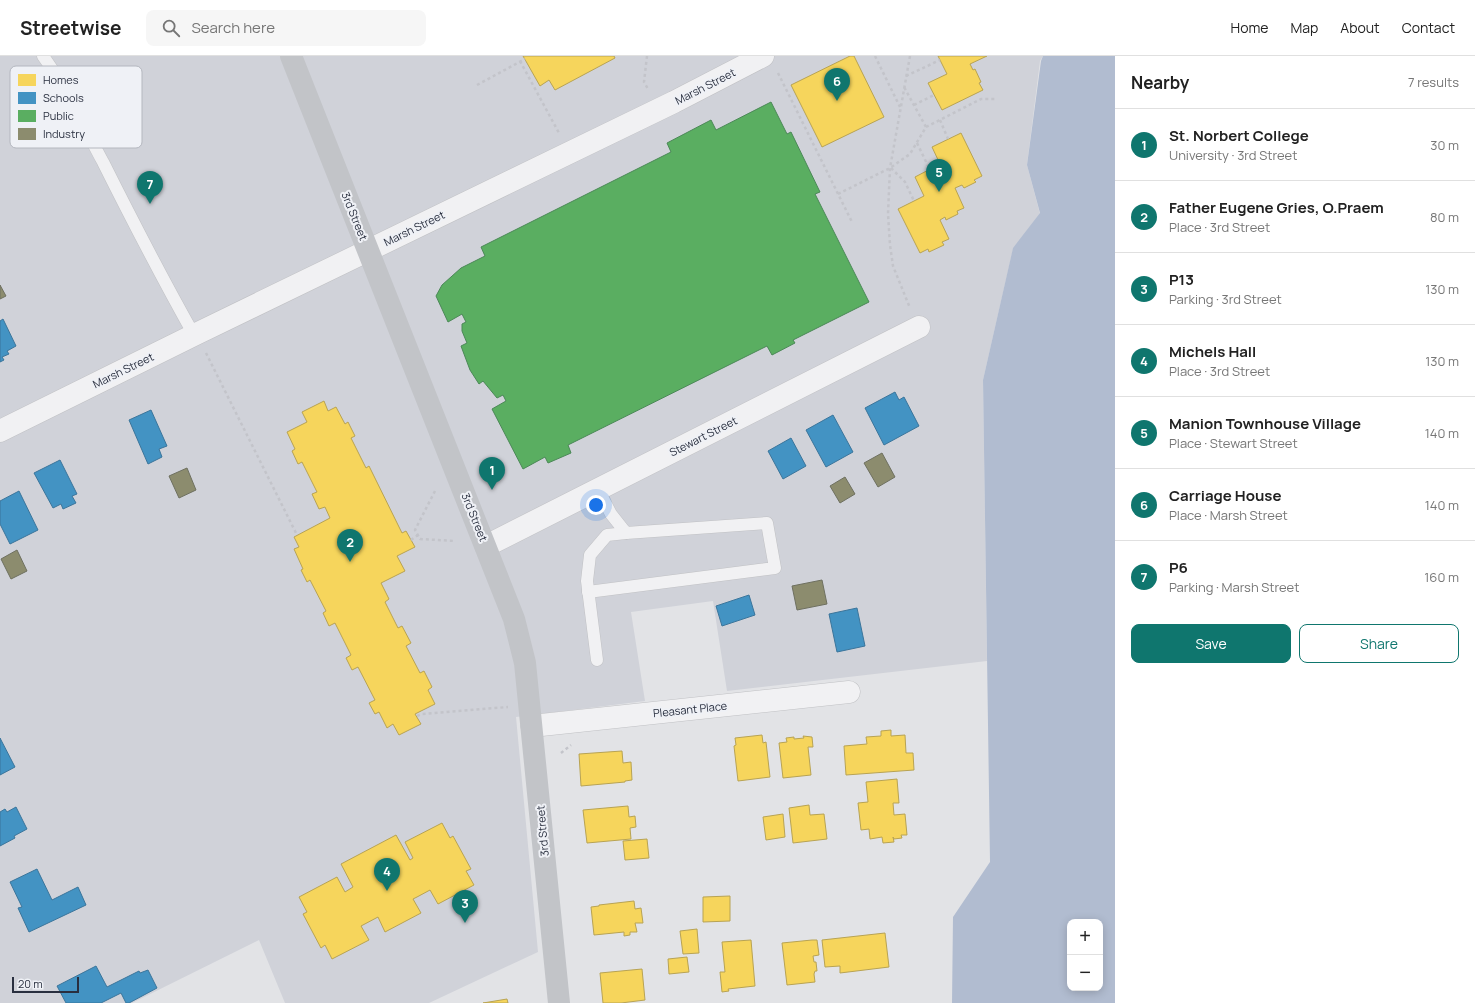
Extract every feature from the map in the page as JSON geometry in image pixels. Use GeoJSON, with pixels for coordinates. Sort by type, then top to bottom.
{"type":"FeatureCollection","features":[{"type":"Feature","properties":{"kind":"main road","name":"3rd Street"},"geometry":{"type":"LineString","coordinates":[[291,56],[514,619],[525,663],[559,1003]]}},
{"type":"Feature","properties":{"kind":"street","name":"Marsh Street"},"geometry":{"type":"LineString","coordinates":[[0,431],[570,152],[658,110],[770,63]]}},
{"type":"Feature","properties":{"kind":"street","name":"Stewart Street"},"geometry":{"type":"LineString","coordinates":[[486,546],[919,327]]}},
{"type":"Feature","properties":{"kind":"street","name":"Pleasant Place"},"geometry":{"type":"LineString","coordinates":[[532,726],[849,692]]}},
{"type":"Feature","properties":{"kind":"lane"},"geometry":{"type":"LineString","coordinates":[[43,56],[50,66]]}},
{"type":"Feature","properties":{"kind":"lane"},"geometry":{"type":"LineString","coordinates":[[95,148],[163,280],[195,335]]}},
{"type":"Feature","properties":{"kind":"lane"},"geometry":{"type":"LineString","coordinates":[[598,489],[611,514],[626,533]]}},
{"type":"Feature","properties":{"kind":"lane"},"geometry":{"type":"LineString","coordinates":[[588,592],[775,568],[767,523],[607,535],[590,555],[586,581],[597,660]]}},
{"type":"Feature","properties":{"kind":"path"},"geometry":{"type":"LineString","coordinates":[[647,56],[644,82],[658,110]]}},
{"type":"Feature","properties":{"kind":"path"},"geometry":{"type":"LineString","coordinates":[[875,56],[900,107]]}},
{"type":"Feature","properties":{"kind":"path"},"geometry":{"type":"LineString","coordinates":[[910,56],[890,168],[888,214],[893,266],[919,327]]}},
{"type":"Feature","properties":{"kind":"path"},"geometry":{"type":"LineString","coordinates":[[477,85],[525,59]]}},
{"type":"Feature","properties":{"kind":"path"},"geometry":{"type":"LineString","coordinates":[[906,76],[940,60]]}},
{"type":"Feature","properties":{"kind":"path"},"geometry":{"type":"LineString","coordinates":[[520,61],[570,152]]}},
{"type":"Feature","properties":{"kind":"path"},"geometry":{"type":"LineString","coordinates":[[770,63],[852,222]]}},
{"type":"Feature","properties":{"kind":"path"},"geometry":{"type":"LineString","coordinates":[[904,87],[926,127]]}},
{"type":"Feature","properties":{"kind":"path"},"geometry":{"type":"LineString","coordinates":[[914,105],[934,95]]}},
{"type":"Feature","properties":{"kind":"path"},"geometry":{"type":"LineString","coordinates":[[838,194],[890,168],[910,154],[926,127],[981,99],[995,100]]}},
{"type":"Feature","properties":{"kind":"path"},"geometry":{"type":"LineString","coordinates":[[940,120],[948,139]]}},
{"type":"Feature","properties":{"kind":"path"},"geometry":{"type":"LineString","coordinates":[[916,143],[930,170]]}},
{"type":"Feature","properties":{"kind":"path"},"geometry":{"type":"LineString","coordinates":[[890,168],[905,182],[914,201]]}},
{"type":"Feature","properties":{"kind":"path"},"geometry":{"type":"LineString","coordinates":[[195,335],[297,535]]}},
{"type":"Feature","properties":{"kind":"path"},"geometry":{"type":"LineString","coordinates":[[435,491],[415,530],[420,539],[455,541]]}},
{"type":"Feature","properties":{"kind":"path"},"geometry":{"type":"LineString","coordinates":[[411,540],[418,535]]}},
{"type":"Feature","properties":{"kind":"shaded area"},"geometry":{"type":"Polygon","coordinates":[[[0,56],[1043,56],[1040,61],[1027,165],[1040,214],[1013,249],[983,380],[987,661],[727,691],[713,601],[631,612],[645,701],[516,717],[538,952],[429,1003],[285,1003],[259,940],[132,1003],[0,1003],[0,56]]]}},
{"type":"Feature","properties":{"kind":"water"},"geometry":{"type":"Polygon","coordinates":[[[1043,56],[1115,56],[1115,1003],[952,1003],[953,917],[990,862],[983,380],[1013,248],[1040,213],[1027,165],[1041,61],[1043,56]]]}},
{"type":"Feature","properties":{"kind":"building: Homes"},"geometry":{"type":"Polygon","coordinates":[[[523,56],[614,56],[615,58],[555,90],[549,80],[540,86],[523,56]]]}},
{"type":"Feature","properties":{"kind":"building: Homes"},"geometry":{"type":"Polygon","coordinates":[[[850,56],[854,56],[884,117],[822,147],[791,85],[850,56]]]}},
{"type":"Feature","properties":{"kind":"building: Homes"},"geometry":{"type":"Polygon","coordinates":[[[938,56],[987,56],[970,64],[973,70],[975,69],[981,82],[979,83],[983,90],[942,110],[928,83],[947,74],[938,56]]]}},
{"type":"Feature","properties":{"kind":"building: Homes"},"geometry":{"type":"Polygon","coordinates":[[[961,133],[982,176],[974,180],[976,182],[964,188],[962,185],[955,188],[964,208],[957,211],[958,214],[946,220],[945,217],[940,220],[949,239],[942,242],[944,245],[929,252],[928,249],[920,253],[898,209],[924,196],[915,177],[940,164],[932,147],[961,133]]]}},
{"type":"Feature","properties":{"kind":"building: Homes"},"geometry":{"type":"Polygon","coordinates":[[[324,401],[328,411],[336,407],[345,424],[348,422],[355,436],[351,438],[366,468],[369,466],[402,533],[406,531],[415,547],[397,556],[405,571],[381,583],[389,599],[385,602],[398,628],[402,626],[411,643],[406,646],[420,673],[424,671],[432,687],[428,690],[435,704],[415,714],[421,724],[399,735],[393,724],[387,728],[379,712],[375,714],[369,703],[375,700],[358,667],[352,670],[346,658],[351,655],[335,623],[329,626],[323,613],[326,611],[310,580],[307,582],[294,549],[299,547],[294,537],[330,518],[325,507],[319,509],[312,494],[317,492],[302,462],[298,464],[292,451],[295,449],[287,432],[307,422],[302,412],[324,401]]]}},
{"type":"Feature","properties":{"kind":"building: Homes"},"geometry":{"type":"Polygon","coordinates":[[[891,730],[891,736],[905,735],[906,753],[913,753],[914,770],[846,775],[844,746],[867,744],[866,737],[881,736],[881,731],[891,730]]]}},
{"type":"Feature","properties":{"kind":"building: Homes"},"geometry":{"type":"Polygon","coordinates":[[[762,735],[763,743],[766,742],[770,777],[738,781],[734,746],[736,745],[735,738],[762,735]]]}},
{"type":"Feature","properties":{"kind":"building: Homes"},"geometry":{"type":"Polygon","coordinates":[[[803,736],[812,737],[813,747],[808,747],[811,775],[783,778],[779,743],[787,742],[786,738],[804,738],[803,736]]]}},
{"type":"Feature","properties":{"kind":"building: Homes"},"geometry":{"type":"Polygon","coordinates":[[[622,751],[623,763],[631,762],[632,780],[581,786],[579,754],[622,751]]]}},
{"type":"Feature","properties":{"kind":"building: Homes"},"geometry":{"type":"Polygon","coordinates":[[[897,779],[899,803],[893,803],[894,815],[905,814],[907,835],[901,835],[902,838],[894,839],[893,837],[894,842],[883,843],[882,837],[870,839],[869,829],[861,830],[858,803],[868,802],[866,782],[897,779]]]}},
{"type":"Feature","properties":{"kind":"building: Homes"},"geometry":{"type":"Polygon","coordinates":[[[809,805],[810,815],[824,814],[827,839],[793,843],[789,808],[809,805]]]}},
{"type":"Feature","properties":{"kind":"building: Homes"},"geometry":{"type":"Polygon","coordinates":[[[628,806],[629,817],[635,816],[636,827],[630,828],[631,839],[587,843],[583,810],[628,806]]]}},
{"type":"Feature","properties":{"kind":"building: Homes"},"geometry":{"type":"Polygon","coordinates":[[[783,814],[785,837],[766,840],[763,817],[783,814]]]}},
{"type":"Feature","properties":{"kind":"building: Homes"},"geometry":{"type":"Polygon","coordinates":[[[442,823],[450,838],[453,836],[471,869],[466,871],[474,885],[438,904],[430,890],[413,899],[421,913],[385,932],[378,917],[361,926],[369,940],[332,959],[325,945],[321,948],[303,914],[307,912],[299,897],[337,877],[345,892],[353,887],[341,864],[396,835],[410,860],[413,858],[405,842],[442,823]]]}},
{"type":"Feature","properties":{"kind":"building: Homes"},"geometry":{"type":"Polygon","coordinates":[[[647,839],[649,858],[625,860],[623,841],[647,839]]]}},
{"type":"Feature","properties":{"kind":"building: Homes"},"geometry":{"type":"Polygon","coordinates":[[[730,896],[730,921],[703,922],[703,897],[730,896]]]}},
{"type":"Feature","properties":{"kind":"building: Homes"},"geometry":{"type":"Polygon","coordinates":[[[634,901],[635,909],[641,908],[643,923],[635,923],[637,932],[630,932],[630,935],[624,936],[624,932],[594,935],[591,907],[634,901]]]}},
{"type":"Feature","properties":{"kind":"building: Homes"},"geometry":{"type":"Polygon","coordinates":[[[697,929],[699,953],[683,954],[680,931],[697,929]]]}},
{"type":"Feature","properties":{"kind":"building: Homes"},"geometry":{"type":"Polygon","coordinates":[[[885,933],[889,967],[840,973],[840,966],[825,967],[822,940],[885,933]]]}},
{"type":"Feature","properties":{"kind":"building: Homes"},"geometry":{"type":"Polygon","coordinates":[[[751,940],[755,986],[728,989],[729,991],[722,992],[720,972],[725,972],[722,942],[751,940]]]}},
{"type":"Feature","properties":{"kind":"building: Homes"},"geometry":{"type":"Polygon","coordinates":[[[817,940],[819,955],[813,956],[814,962],[816,962],[817,971],[815,971],[814,974],[815,982],[787,985],[782,943],[817,940]]]}},
{"type":"Feature","properties":{"kind":"building: Homes"},"geometry":{"type":"Polygon","coordinates":[[[687,957],[689,972],[669,974],[668,959],[687,957]]]}},
{"type":"Feature","properties":{"kind":"building: Homes"},"geometry":{"type":"Polygon","coordinates":[[[642,969],[645,1000],[621,1003],[603,1003],[600,973],[642,969]]]}},
{"type":"Feature","properties":{"kind":"building: Homes"},"geometry":{"type":"Polygon","coordinates":[[[507,999],[508,1003],[483,1003],[507,999]]]}},
{"type":"Feature","properties":{"kind":"building: Schools"},"geometry":{"type":"Polygon","coordinates":[[[3,319],[16,346],[7,351],[9,354],[2,357],[4,360],[0,362],[0,321],[3,319]]]}},
{"type":"Feature","properties":{"kind":"building: Schools"},"geometry":{"type":"Polygon","coordinates":[[[895,392],[899,400],[904,397],[919,426],[884,445],[865,408],[895,392]]]}},
{"type":"Feature","properties":{"kind":"building: Schools"},"geometry":{"type":"Polygon","coordinates":[[[151,410],[167,446],[159,449],[162,457],[148,464],[129,420],[151,410]]]}},
{"type":"Feature","properties":{"kind":"building: Schools"},"geometry":{"type":"Polygon","coordinates":[[[833,415],[853,452],[826,467],[806,430],[833,415]]]}},
{"type":"Feature","properties":{"kind":"building: Schools"},"geometry":{"type":"Polygon","coordinates":[[[791,438],[806,466],[783,479],[768,451],[791,438]]]}},
{"type":"Feature","properties":{"kind":"building: Schools"},"geometry":{"type":"Polygon","coordinates":[[[60,460],[77,494],[72,496],[76,503],[63,509],[61,504],[53,508],[34,473],[60,460]]]}},
{"type":"Feature","properties":{"kind":"building: Schools"},"geometry":{"type":"Polygon","coordinates":[[[19,491],[38,530],[10,544],[0,524],[0,501],[19,491]]]}},
{"type":"Feature","properties":{"kind":"building: Schools"},"geometry":{"type":"Polygon","coordinates":[[[749,595],[755,615],[722,626],[716,606],[749,595]]]}},
{"type":"Feature","properties":{"kind":"building: Schools"},"geometry":{"type":"Polygon","coordinates":[[[857,608],[865,646],[837,652],[829,614],[857,608]]]}},
{"type":"Feature","properties":{"kind":"building: Schools"},"geometry":{"type":"Polygon","coordinates":[[[0,738],[15,767],[0,775],[0,738]]]}},
{"type":"Feature","properties":{"kind":"building: Schools"},"geometry":{"type":"Polygon","coordinates":[[[16,807],[27,829],[14,836],[15,838],[0,846],[0,812],[5,809],[7,812],[16,807]]]}},
{"type":"Feature","properties":{"kind":"building: Schools"},"geometry":{"type":"Polygon","coordinates":[[[37,869],[52,900],[78,887],[86,905],[29,932],[18,908],[22,907],[10,882],[37,869]]]}},
{"type":"Feature","properties":{"kind":"building: Schools"},"geometry":{"type":"Polygon","coordinates":[[[96,966],[107,987],[139,971],[140,973],[148,970],[157,988],[129,1003],[126,1003],[121,993],[101,1003],[66,1003],[57,986],[96,966]]]}},
{"type":"Feature","properties":{"kind":"building: Public"},"geometry":{"type":"Polygon","coordinates":[[[771,102],[787,134],[791,132],[820,192],[815,194],[869,302],[793,340],[795,343],[772,355],[767,346],[568,445],[571,453],[548,463],[545,457],[523,469],[492,409],[506,401],[503,395],[497,398],[483,381],[479,384],[470,370],[461,346],[467,343],[462,331],[462,324],[466,322],[462,314],[448,322],[436,296],[442,285],[461,268],[485,256],[481,247],[671,152],[667,143],[711,120],[716,130],[771,102]]]}},
{"type":"Feature","properties":{"kind":"building: Industry"},"geometry":{"type":"Polygon","coordinates":[[[0,285],[6,296],[0,299],[0,285]]]}},
{"type":"Feature","properties":{"kind":"building: Industry"},"geometry":{"type":"Polygon","coordinates":[[[882,453],[895,477],[878,487],[864,463],[882,453]]]}},
{"type":"Feature","properties":{"kind":"building: Industry"},"geometry":{"type":"Polygon","coordinates":[[[187,468],[196,490],[179,498],[169,476],[187,468]]]}},
{"type":"Feature","properties":{"kind":"building: Industry"},"geometry":{"type":"Polygon","coordinates":[[[845,477],[855,494],[840,503],[830,486],[845,477]]]}},
{"type":"Feature","properties":{"kind":"building: Industry"},"geometry":{"type":"Polygon","coordinates":[[[17,550],[27,571],[11,579],[1,559],[17,550]]]}},
{"type":"Feature","properties":{"kind":"building: Industry"},"geometry":{"type":"Polygon","coordinates":[[[822,580],[827,604],[797,610],[792,586],[822,580]]]}},
{"type":"Feature","properties":{"kind":"place","name":"Carriage House"},"geometry":{"type":"Point","coordinates":[837,101]}},
{"type":"Feature","properties":{"kind":"place","name":"Manion Townhouse Village"},"geometry":{"type":"Point","coordinates":[939,192]}},
{"type":"Feature","properties":{"kind":"place","name":"P6"},"geometry":{"type":"Point","coordinates":[150,204]}},
{"type":"Feature","properties":{"kind":"place","name":"St. Norbert College"},"geometry":{"type":"Point","coordinates":[492,490]}},
{"type":"Feature","properties":{"kind":"place","name":"Father Eugene Gries, O.Praem"},"geometry":{"type":"Point","coordinates":[350,562]}},
{"type":"Feature","properties":{"kind":"place","name":"Michels Hall"},"geometry":{"type":"Point","coordinates":[387,891]}},
{"type":"Feature","properties":{"kind":"place","name":"P13"},"geometry":{"type":"Point","coordinates":[465,923]}}]}
